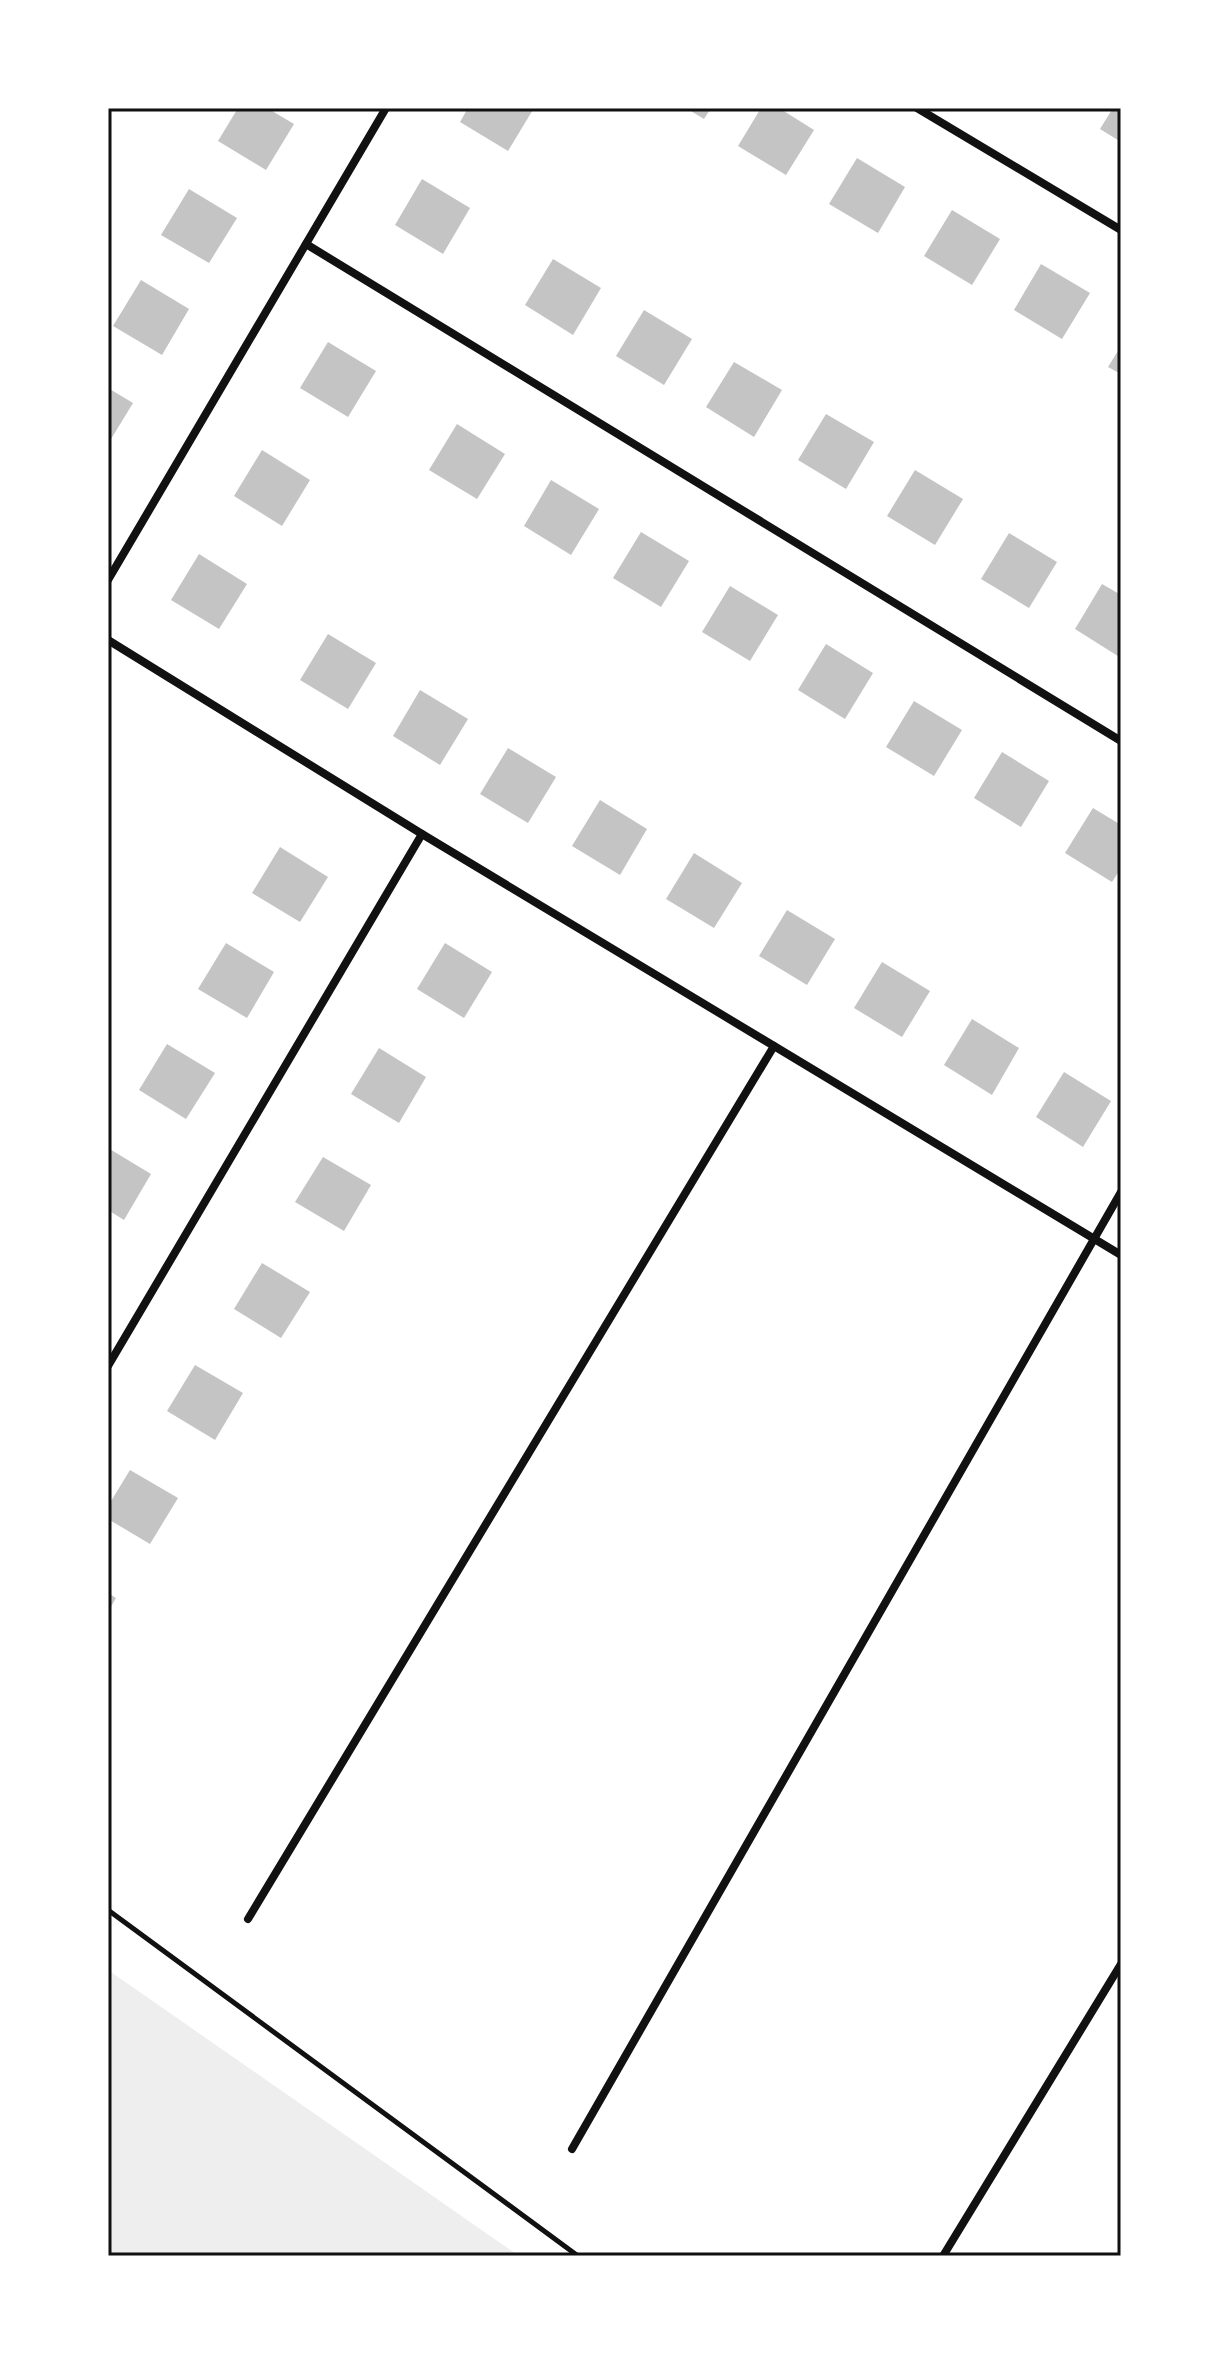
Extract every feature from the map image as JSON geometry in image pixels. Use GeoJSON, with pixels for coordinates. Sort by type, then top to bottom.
{"type":"FeatureCollection","features":[{"type":"Feature","properties":{"kind":"street"},"geometry":{"type":"LineString","coordinates":[[108,580],[386,108]]}},
{"type":"Feature","properties":{"kind":"street"},"geometry":{"type":"LineString","coordinates":[[917,108],[1121,230]]}},
{"type":"Feature","properties":{"kind":"street"},"geometry":{"type":"LineString","coordinates":[[306,244],[1121,741]]}},
{"type":"Feature","properties":{"kind":"street"},"geometry":{"type":"LineString","coordinates":[[108,640],[422,834],[1121,1255]]}},
{"type":"Feature","properties":{"kind":"street"},"geometry":{"type":"LineString","coordinates":[[108,1366],[422,834]]}},
{"type":"Feature","properties":{"kind":"street"},"geometry":{"type":"LineString","coordinates":[[248,1919],[774,1046]]}},
{"type":"Feature","properties":{"kind":"street"},"geometry":{"type":"LineString","coordinates":[[572,2149],[1121,1192]]}},
{"type":"Feature","properties":{"kind":"street"},"geometry":{"type":"LineString","coordinates":[[943,2256],[1121,1964]]}},
{"type":"Feature","properties":{"kind":"path"},"geometry":{"type":"LineString","coordinates":[[108,1910],[578,2256]]}},
{"type":"Feature","properties":{"kind":"shaded area"},"geometry":{"type":"Polygon","coordinates":[[[108,1970],[519,2256],[108,2256],[108,1970]]]}},
{"type":"Feature","properties":{"kind":"building"},"geometry":{"type":"Polygon","coordinates":[[[238,108],[267,108],[294,124],[266,170],[218,141],[238,108]]]}},
{"type":"Feature","properties":{"kind":"building"},"geometry":{"type":"Polygon","coordinates":[[[468,108],[534,108],[508,151],[460,122],[468,108]]]}},
{"type":"Feature","properties":{"kind":"building"},"geometry":{"type":"Polygon","coordinates":[[[686,108],[711,108],[704,119],[686,108]]]}},
{"type":"Feature","properties":{"kind":"building"},"geometry":{"type":"Polygon","coordinates":[[[761,108],[779,108],[814,130],[786,175],[738,146],[761,108]]]}},
{"type":"Feature","properties":{"kind":"building"},"geometry":{"type":"Polygon","coordinates":[[[1113,108],[1121,108],[1121,142],[1100,129],[1113,108]]]}},
{"type":"Feature","properties":{"kind":"building"},"geometry":{"type":"Polygon","coordinates":[[[857,158],[905,187],[878,233],[829,204],[857,158]]]}},
{"type":"Feature","properties":{"kind":"building"},"geometry":{"type":"Polygon","coordinates":[[[422,179],[470,208],[443,254],[395,225],[422,179]]]}},
{"type":"Feature","properties":{"kind":"building"},"geometry":{"type":"Polygon","coordinates":[[[189,189],[237,218],[209,263],[161,235],[189,189]]]}},
{"type":"Feature","properties":{"kind":"building"},"geometry":{"type":"Polygon","coordinates":[[[952,210],[1000,239],[972,285],[924,256],[952,210]]]}},
{"type":"Feature","properties":{"kind":"building"},"geometry":{"type":"Polygon","coordinates":[[[553,259],[601,288],[573,335],[525,305],[553,259]]]}},
{"type":"Feature","properties":{"kind":"building"},"geometry":{"type":"Polygon","coordinates":[[[1041,264],[1090,293],[1062,339],[1014,310],[1041,264]]]}},
{"type":"Feature","properties":{"kind":"building"},"geometry":{"type":"Polygon","coordinates":[[[141,280],[189,309],[162,355],[113,326],[141,280]]]}},
{"type":"Feature","properties":{"kind":"building"},"geometry":{"type":"Polygon","coordinates":[[[644,310],[692,339],[664,385],[616,356],[644,310]]]}},
{"type":"Feature","properties":{"kind":"building"},"geometry":{"type":"Polygon","coordinates":[[[328,342],[376,371],[348,417],[300,388],[328,342]]]}},
{"type":"Feature","properties":{"kind":"building"},"geometry":{"type":"Polygon","coordinates":[[[1121,346],[1121,374],[1108,367],[1121,346]]]}},
{"type":"Feature","properties":{"kind":"building"},"geometry":{"type":"Polygon","coordinates":[[[734,362],[782,390],[754,437],[706,407],[734,362]]]}},
{"type":"Feature","properties":{"kind":"building"},"geometry":{"type":"Polygon","coordinates":[[[108,388],[133,403],[108,444],[108,388]]]}},
{"type":"Feature","properties":{"kind":"building"},"geometry":{"type":"Polygon","coordinates":[[[826,414],[874,442],[846,489],[798,460],[826,414]]]}},
{"type":"Feature","properties":{"kind":"building"},"geometry":{"type":"Polygon","coordinates":[[[457,424],[505,454],[477,499],[429,470],[457,424]]]}},
{"type":"Feature","properties":{"kind":"building"},"geometry":{"type":"Polygon","coordinates":[[[262,450],[310,480],[282,526],[234,496],[262,450]]]}},
{"type":"Feature","properties":{"kind":"building"},"geometry":{"type":"Polygon","coordinates":[[[915,470],[963,499],[935,545],[887,516],[915,470]]]}},
{"type":"Feature","properties":{"kind":"building"},"geometry":{"type":"Polygon","coordinates":[[[551,480],[599,509],[571,555],[524,526],[551,480]]]}},
{"type":"Feature","properties":{"kind":"building"},"geometry":{"type":"Polygon","coordinates":[[[641,532],[689,561],[661,607],[613,578],[641,532]]]}},
{"type":"Feature","properties":{"kind":"building"},"geometry":{"type":"Polygon","coordinates":[[[1009,533],[1057,562],[1029,608],[981,579],[1009,533]]]}},
{"type":"Feature","properties":{"kind":"building"},"geometry":{"type":"Polygon","coordinates":[[[199,554],[247,584],[219,629],[171,600],[199,554]]]}},
{"type":"Feature","properties":{"kind":"building"},"geometry":{"type":"Polygon","coordinates":[[[1102,584],[1121,595],[1121,658],[1075,629],[1102,584]]]}},
{"type":"Feature","properties":{"kind":"building"},"geometry":{"type":"Polygon","coordinates":[[[730,586],[778,615],[750,661],[702,632],[730,586]]]}},
{"type":"Feature","properties":{"kind":"building"},"geometry":{"type":"Polygon","coordinates":[[[328,634],[376,663],[348,709],[300,680],[328,634]]]}},
{"type":"Feature","properties":{"kind":"building"},"geometry":{"type":"Polygon","coordinates":[[[826,644],[873,673],[845,719],[798,690],[826,644]]]}},
{"type":"Feature","properties":{"kind":"building"},"geometry":{"type":"Polygon","coordinates":[[[420,690],[468,719],[440,765],[393,736],[420,690]]]}},
{"type":"Feature","properties":{"kind":"building"},"geometry":{"type":"Polygon","coordinates":[[[914,701],[962,730],[934,776],[886,747],[914,701]]]}},
{"type":"Feature","properties":{"kind":"building"},"geometry":{"type":"Polygon","coordinates":[[[508,748],[556,777],[528,823],[480,794],[508,748]]]}},
{"type":"Feature","properties":{"kind":"building"},"geometry":{"type":"Polygon","coordinates":[[[1002,752],[1049,781],[1021,827],[974,798],[1002,752]]]}},
{"type":"Feature","properties":{"kind":"building"},"geometry":{"type":"Polygon","coordinates":[[[600,800],[647,829],[620,875],[572,846],[600,800]]]}},
{"type":"Feature","properties":{"kind":"building"},"geometry":{"type":"Polygon","coordinates":[[[1093,808],[1121,825],[1121,868],[1112,882],[1065,853],[1093,808]]]}},
{"type":"Feature","properties":{"kind":"building"},"geometry":{"type":"Polygon","coordinates":[[[280,847],[328,877],[300,922],[252,893],[280,847]]]}},
{"type":"Feature","properties":{"kind":"building"},"geometry":{"type":"Polygon","coordinates":[[[694,853],[742,883],[714,928],[666,899],[694,853]]]}},
{"type":"Feature","properties":{"kind":"building"},"geometry":{"type":"Polygon","coordinates":[[[787,910],[835,939],[807,985],[759,956],[787,910]]]}},
{"type":"Feature","properties":{"kind":"building"},"geometry":{"type":"Polygon","coordinates":[[[226,943],[274,972],[247,1018],[198,989],[226,943]]]}},
{"type":"Feature","properties":{"kind":"building"},"geometry":{"type":"Polygon","coordinates":[[[445,943],[492,972],[464,1018],[417,989],[445,943]]]}},
{"type":"Feature","properties":{"kind":"building"},"geometry":{"type":"Polygon","coordinates":[[[882,962],[930,991],[902,1037],[854,1008],[882,962]]]}},
{"type":"Feature","properties":{"kind":"building"},"geometry":{"type":"Polygon","coordinates":[[[972,1019],[1019,1048],[992,1095],[944,1065],[972,1019]]]}},
{"type":"Feature","properties":{"kind":"building"},"geometry":{"type":"Polygon","coordinates":[[[167,1044],[215,1073],[186,1119],[139,1090],[167,1044]]]}},
{"type":"Feature","properties":{"kind":"building"},"geometry":{"type":"Polygon","coordinates":[[[379,1048],[426,1077],[399,1123],[351,1094],[379,1048]]]}},
{"type":"Feature","properties":{"kind":"building"},"geometry":{"type":"Polygon","coordinates":[[[1064,1072],[1111,1101],[1083,1147],[1036,1117],[1064,1072]]]}},
{"type":"Feature","properties":{"kind":"building"},"geometry":{"type":"Polygon","coordinates":[[[108,1148],[151,1174],[124,1220],[108,1210],[108,1148]]]}},
{"type":"Feature","properties":{"kind":"building"},"geometry":{"type":"Polygon","coordinates":[[[323,1157],[371,1185],[344,1231],[295,1202],[323,1157]]]}},
{"type":"Feature","properties":{"kind":"building"},"geometry":{"type":"Polygon","coordinates":[[[262,1263],[310,1292],[281,1338],[234,1309],[262,1263]]]}},
{"type":"Feature","properties":{"kind":"building"},"geometry":{"type":"Polygon","coordinates":[[[195,1365],[243,1393],[215,1440],[167,1411],[195,1365]]]}},
{"type":"Feature","properties":{"kind":"building"},"geometry":{"type":"Polygon","coordinates":[[[130,1470],[178,1498],[150,1544],[108,1519],[108,1506],[130,1470]]]}},
{"type":"Feature","properties":{"kind":"building"},"geometry":{"type":"Polygon","coordinates":[[[108,1593],[116,1598],[108,1612],[108,1593]]]}}]}
